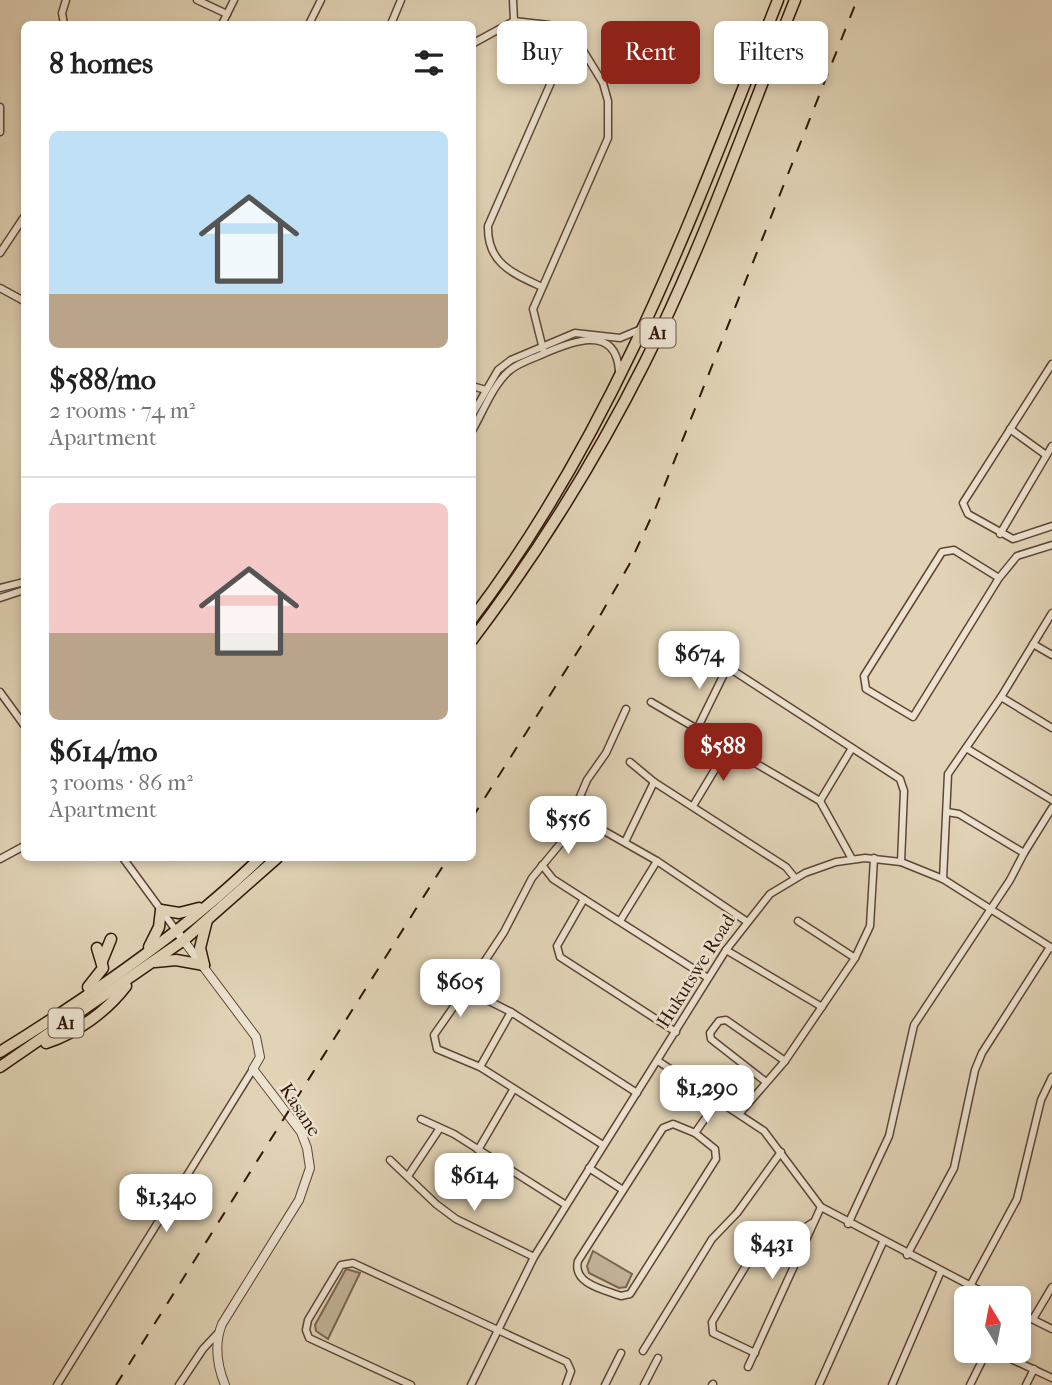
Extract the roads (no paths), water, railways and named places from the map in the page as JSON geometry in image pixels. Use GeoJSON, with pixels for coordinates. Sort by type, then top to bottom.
{"type":"FeatureCollection","features":[{"type":"Feature","properties":{"kind":"highway","name":"A1"},"geometry":{"type":"LineString","coordinates":[[476,613],[538,526],[619,384],[680,248],[778,0]]}},
{"type":"Feature","properties":{"kind":"highway","name":"A1"},"geometry":{"type":"LineString","coordinates":[[476,634],[550,529],[590,463],[644,363],[695,252],[795,0]]}},
{"type":"Feature","properties":{"kind":"highway","name":"A1"},"geometry":{"type":"LineString","coordinates":[[0,1052],[59,1015],[149,949],[208,904],[257,861]]}},
{"type":"Feature","properties":{"kind":"highway","name":"A1"},"geometry":{"type":"LineString","coordinates":[[0,1067],[155,962],[208,920],[274,861]]}},
{"type":"Feature","properties":{"kind":"highway"},"geometry":{"type":"LineString","coordinates":[[149,949],[159,927],[161,910],[179,913],[208,904]]}},
{"type":"Feature","properties":{"kind":"highway"},"geometry":{"type":"LineString","coordinates":[[155,962],[180,960],[204,965],[200,948],[208,920]]}},
{"type":"Feature","properties":{"kind":"highway"},"geometry":{"type":"LineString","coordinates":[[102,961],[111,939]]}},
{"type":"Feature","properties":{"kind":"highway"},"geometry":{"type":"LineString","coordinates":[[59,1015],[95,980],[103,968],[97,948]]}},
{"type":"Feature","properties":{"kind":"street"},"geometry":{"type":"LineString","coordinates":[[63,21],[62,13],[66,0]]}},
{"type":"Feature","properties":{"kind":"street"},"geometry":{"type":"LineString","coordinates":[[197,0],[227,15]]}},
{"type":"Feature","properties":{"kind":"street"},"geometry":{"type":"LineString","coordinates":[[224,21],[234,0]]}},
{"type":"Feature","properties":{"kind":"street"},"geometry":{"type":"LineString","coordinates":[[310,21],[321,0]]}},
{"type":"Feature","properties":{"kind":"street"},"geometry":{"type":"LineString","coordinates":[[392,21],[401,0]]}},
{"type":"Feature","properties":{"kind":"street"},"geometry":{"type":"LineString","coordinates":[[513,0],[514,21]]}},
{"type":"Feature","properties":{"kind":"street"},"geometry":{"type":"LineString","coordinates":[[476,42],[497,30]]}},
{"type":"Feature","properties":{"kind":"street"},"geometry":{"type":"LineString","coordinates":[[544,354],[533,309],[610,128],[610,112],[603,83],[587,57]]}},
{"type":"Feature","properties":{"kind":"street"},"geometry":{"type":"LineString","coordinates":[[542,286],[499,263],[489,246],[488,226],[494,206],[550,84]]}},
{"type":"Feature","properties":{"kind":"street"},"geometry":{"type":"LineString","coordinates":[[0,107],[0,132]]}},
{"type":"Feature","properties":{"kind":"street"},"geometry":{"type":"LineString","coordinates":[[0,253],[21,221]]}},
{"type":"Feature","properties":{"kind":"street"},"geometry":{"type":"LineString","coordinates":[[0,235],[7,239]]}},
{"type":"Feature","properties":{"kind":"street"},"geometry":{"type":"LineString","coordinates":[[0,288],[21,299]]}},
{"type":"Feature","properties":{"kind":"street"},"geometry":{"type":"LineString","coordinates":[[476,408],[503,365],[541,345],[575,333],[627,337],[647,323]]}},
{"type":"Feature","properties":{"kind":"street"},"geometry":{"type":"LineString","coordinates":[[476,424],[506,373],[573,341],[601,342],[612,350],[617,359],[619,384]]}},
{"type":"Feature","properties":{"kind":"street"},"geometry":{"type":"LineString","coordinates":[[1052,364],[963,503],[968,514],[1013,539],[1052,526]]}},
{"type":"Feature","properties":{"kind":"street"},"geometry":{"type":"LineString","coordinates":[[476,387],[486,390]]}},
{"type":"Feature","properties":{"kind":"street"},"geometry":{"type":"LineString","coordinates":[[1010,429],[1046,455]]}},
{"type":"Feature","properties":{"kind":"street"},"geometry":{"type":"LineString","coordinates":[[1000,534],[1052,446]]}},
{"type":"Feature","properties":{"kind":"street"},"geometry":{"type":"LineString","coordinates":[[999,578],[954,550],[942,552],[864,676],[866,689],[885,703],[913,717],[999,578],[1017,556],[1052,545]]}},
{"type":"Feature","properties":{"kind":"street"},"geometry":{"type":"LineString","coordinates":[[0,588],[21,583]]}},
{"type":"Feature","properties":{"kind":"street"},"geometry":{"type":"LineString","coordinates":[[0,598],[21,591]]}},
{"type":"Feature","properties":{"kind":"street"},"geometry":{"type":"LineString","coordinates":[[943,879],[947,780],[1052,613]]}},
{"type":"Feature","properties":{"kind":"street"},"geometry":{"type":"LineString","coordinates":[[1033,643],[1052,655]]}},
{"type":"Feature","properties":{"kind":"street"},"geometry":{"type":"LineString","coordinates":[[703,651],[900,779],[904,791],[901,862]]}},
{"type":"Feature","properties":{"kind":"street"},"geometry":{"type":"LineString","coordinates":[[698,727],[727,668]]}},
{"type":"Feature","properties":{"kind":"street"},"geometry":{"type":"LineString","coordinates":[[0,692],[21,721]]}},
{"type":"Feature","properties":{"kind":"street"},"geometry":{"type":"LineString","coordinates":[[1001,697],[1052,728]]}},
{"type":"Feature","properties":{"kind":"street"},"geometry":{"type":"LineString","coordinates":[[652,702],[820,801],[852,859]]}},
{"type":"Feature","properties":{"kind":"street"},"geometry":{"type":"LineString","coordinates":[[603,1145],[480,1067],[440,1050],[433,1040],[504,932],[542,865],[560,844],[587,780],[606,753],[626,709]]}},
{"type":"Feature","properties":{"kind":"street"},"geometry":{"type":"LineString","coordinates":[[693,806],[729,746]]}},
{"type":"Feature","properties":{"kind":"street"},"geometry":{"type":"LineString","coordinates":[[820,801],[852,748]]}},
{"type":"Feature","properties":{"kind":"street"},"geometry":{"type":"LineString","coordinates":[[966,748],[1052,800]]}},
{"type":"Feature","properties":{"kind":"street"},"geometry":{"type":"LineString","coordinates":[[630,762],[654,782],[786,867],[795,878]]}},
{"type":"Feature","properties":{"kind":"street"},"geometry":{"type":"LineString","coordinates":[[625,842],[654,782]]}},
{"type":"Feature","properties":{"kind":"street"},"geometry":{"type":"LineString","coordinates":[[848,1224],[889,1136],[914,1026],[989,908],[1010,880],[1052,808]]}},
{"type":"Feature","properties":{"kind":"street"},"geometry":{"type":"LineString","coordinates":[[947,812],[959,814],[1024,853]]}},
{"type":"Feature","properties":{"kind":"street"},"geometry":{"type":"LineString","coordinates":[[593,824],[657,861],[746,921]]}},
{"type":"Feature","properties":{"kind":"street"},"geometry":{"type":"LineString","coordinates":[[0,859],[21,848]]}},
{"type":"Feature","properties":{"kind":"street"},"geometry":{"type":"LineString","coordinates":[[740,1114],[785,1061],[855,958],[870,926],[874,858]]}},
{"type":"Feature","properties":{"kind":"street","name":"Hukutswe Road"},"geometry":{"type":"LineString","coordinates":[[471,1385],[534,1257],[726,950],[746,921],[770,894],[795,878],[852,859],[874,858],[901,862],[943,879],[1051,948]]}},
{"type":"Feature","properties":{"kind":"street"},"geometry":{"type":"LineString","coordinates":[[57,1385],[260,1057],[256,1037],[125,861]]}},
{"type":"Feature","properties":{"kind":"street"},"geometry":{"type":"LineString","coordinates":[[620,921],[657,861]]}},
{"type":"Feature","properties":{"kind":"street"},"geometry":{"type":"LineString","coordinates":[[542,865],[553,879],[708,978]]}},
{"type":"Feature","properties":{"kind":"street"},"geometry":{"type":"LineString","coordinates":[[584,899],[557,946],[560,957],[676,1032]]}},
{"type":"Feature","properties":{"kind":"street"},"geometry":{"type":"LineString","coordinates":[[798,921],[855,958]]}},
{"type":"Feature","properties":{"kind":"street"},"geometry":{"type":"LineString","coordinates":[[907,1255],[954,1168],[975,1070],[982,1053],[1051,948]]}},
{"type":"Feature","properties":{"kind":"street"},"geometry":{"type":"LineString","coordinates":[[726,950],[822,1007]]}},
{"type":"Feature","properties":{"kind":"street"},"geometry":{"type":"LineString","coordinates":[[471,982],[480,986],[489,1001],[511,1012],[637,1093]]}},
{"type":"Feature","properties":{"kind":"street"},"geometry":{"type":"LineString","coordinates":[[480,1067],[511,1012]]}},
{"type":"Feature","properties":{"kind":"street"},"geometry":{"type":"LineString","coordinates":[[766,1082],[711,1039],[710,1033],[719,1021],[726,1020],[785,1061]]}},
{"type":"Feature","properties":{"kind":"street"},"geometry":{"type":"LineString","coordinates":[[658,1061],[768,1135],[821,1207],[848,1224],[970,1286],[1017,1199],[1041,1100],[1052,1077]]}},
{"type":"Feature","properties":{"kind":"street","name":"Kasane"},"geometry":{"type":"LineString","coordinates":[[218,1334],[228,1312],[299,1200],[306,1187],[310,1168],[301,1132],[253,1069]]}},
{"type":"Feature","properties":{"kind":"street"},"geometry":{"type":"LineString","coordinates":[[478,1150],[513,1090]]}},
{"type":"Feature","properties":{"kind":"street"},"geometry":{"type":"LineString","coordinates":[[695,1133],[719,1100]]}},
{"type":"Feature","properties":{"kind":"street"},"geometry":{"type":"LineString","coordinates":[[421,1119],[478,1150],[566,1205]]}},
{"type":"Feature","properties":{"kind":"street"},"geometry":{"type":"LineString","coordinates":[[673,1124],[695,1133],[715,1149],[716,1159],[634,1290],[621,1296],[584,1280],[577,1266],[663,1128],[673,1124]]}},
{"type":"Feature","properties":{"kind":"street"},"geometry":{"type":"LineString","coordinates":[[408,1176],[440,1128]]}},
{"type":"Feature","properties":{"kind":"street"},"geometry":{"type":"LineString","coordinates":[[643,1351],[712,1239],[737,1213],[781,1152]]}},
{"type":"Feature","properties":{"kind":"street"},"geometry":{"type":"LineString","coordinates":[[390,1160],[436,1204],[456,1219],[534,1257]]}},
{"type":"Feature","properties":{"kind":"street"},"geometry":{"type":"LineString","coordinates":[[589,1168],[623,1190]]}},
{"type":"Feature","properties":{"kind":"street"},"geometry":{"type":"LineString","coordinates":[[748,1367],[821,1207]]}},
{"type":"Feature","properties":{"kind":"street"},"geometry":{"type":"LineString","coordinates":[[755,1353],[713,1333],[712,1322],[747,1264],[812,1223]]}},
{"type":"Feature","properties":{"kind":"street"},"geometry":{"type":"LineString","coordinates":[[820,1385],[883,1242]]}},
{"type":"Feature","properties":{"kind":"street"},"geometry":{"type":"LineString","coordinates":[[411,1385],[309,1338],[306,1330],[308,1320],[341,1265],[353,1263],[567,1362],[571,1371],[566,1385]]}},
{"type":"Feature","properties":{"kind":"street"},"geometry":{"type":"LineString","coordinates":[[892,1385],[941,1271]]}},
{"type":"Feature","properties":{"kind":"street"},"geometry":{"type":"LineString","coordinates":[[1052,1287],[1033,1319],[1052,1329]]}},
{"type":"Feature","properties":{"kind":"street"},"geometry":{"type":"LineString","coordinates":[[179,1385],[203,1349],[218,1334]]}},
{"type":"Feature","properties":{"kind":"street"},"geometry":{"type":"LineString","coordinates":[[218,1334],[218,1361],[225,1385]]}},
{"type":"Feature","properties":{"kind":"street"},"geometry":{"type":"LineString","coordinates":[[605,1385],[621,1353]]}},
{"type":"Feature","properties":{"kind":"street"},"geometry":{"type":"LineString","coordinates":[[644,1385],[658,1358]]}},
{"type":"Feature","properties":{"kind":"street"},"geometry":{"type":"LineString","coordinates":[[970,1385],[981,1363]]}},
{"type":"Feature","properties":{"kind":"street"},"geometry":{"type":"LineString","coordinates":[[1021,1363],[1052,1378]]}},
{"type":"Feature","properties":{"kind":"street"},"geometry":{"type":"LineString","coordinates":[[1026,1385],[1034,1369]]}},
{"type":"Feature","properties":{"kind":"railway"},"geometry":{"type":"LineString","coordinates":[[476,812],[597,621],[629,565],[656,507],[857,0]]}},
{"type":"Feature","properties":{"kind":"railway"},"geometry":{"type":"LineString","coordinates":[[116,1385],[446,861]]}}]}
